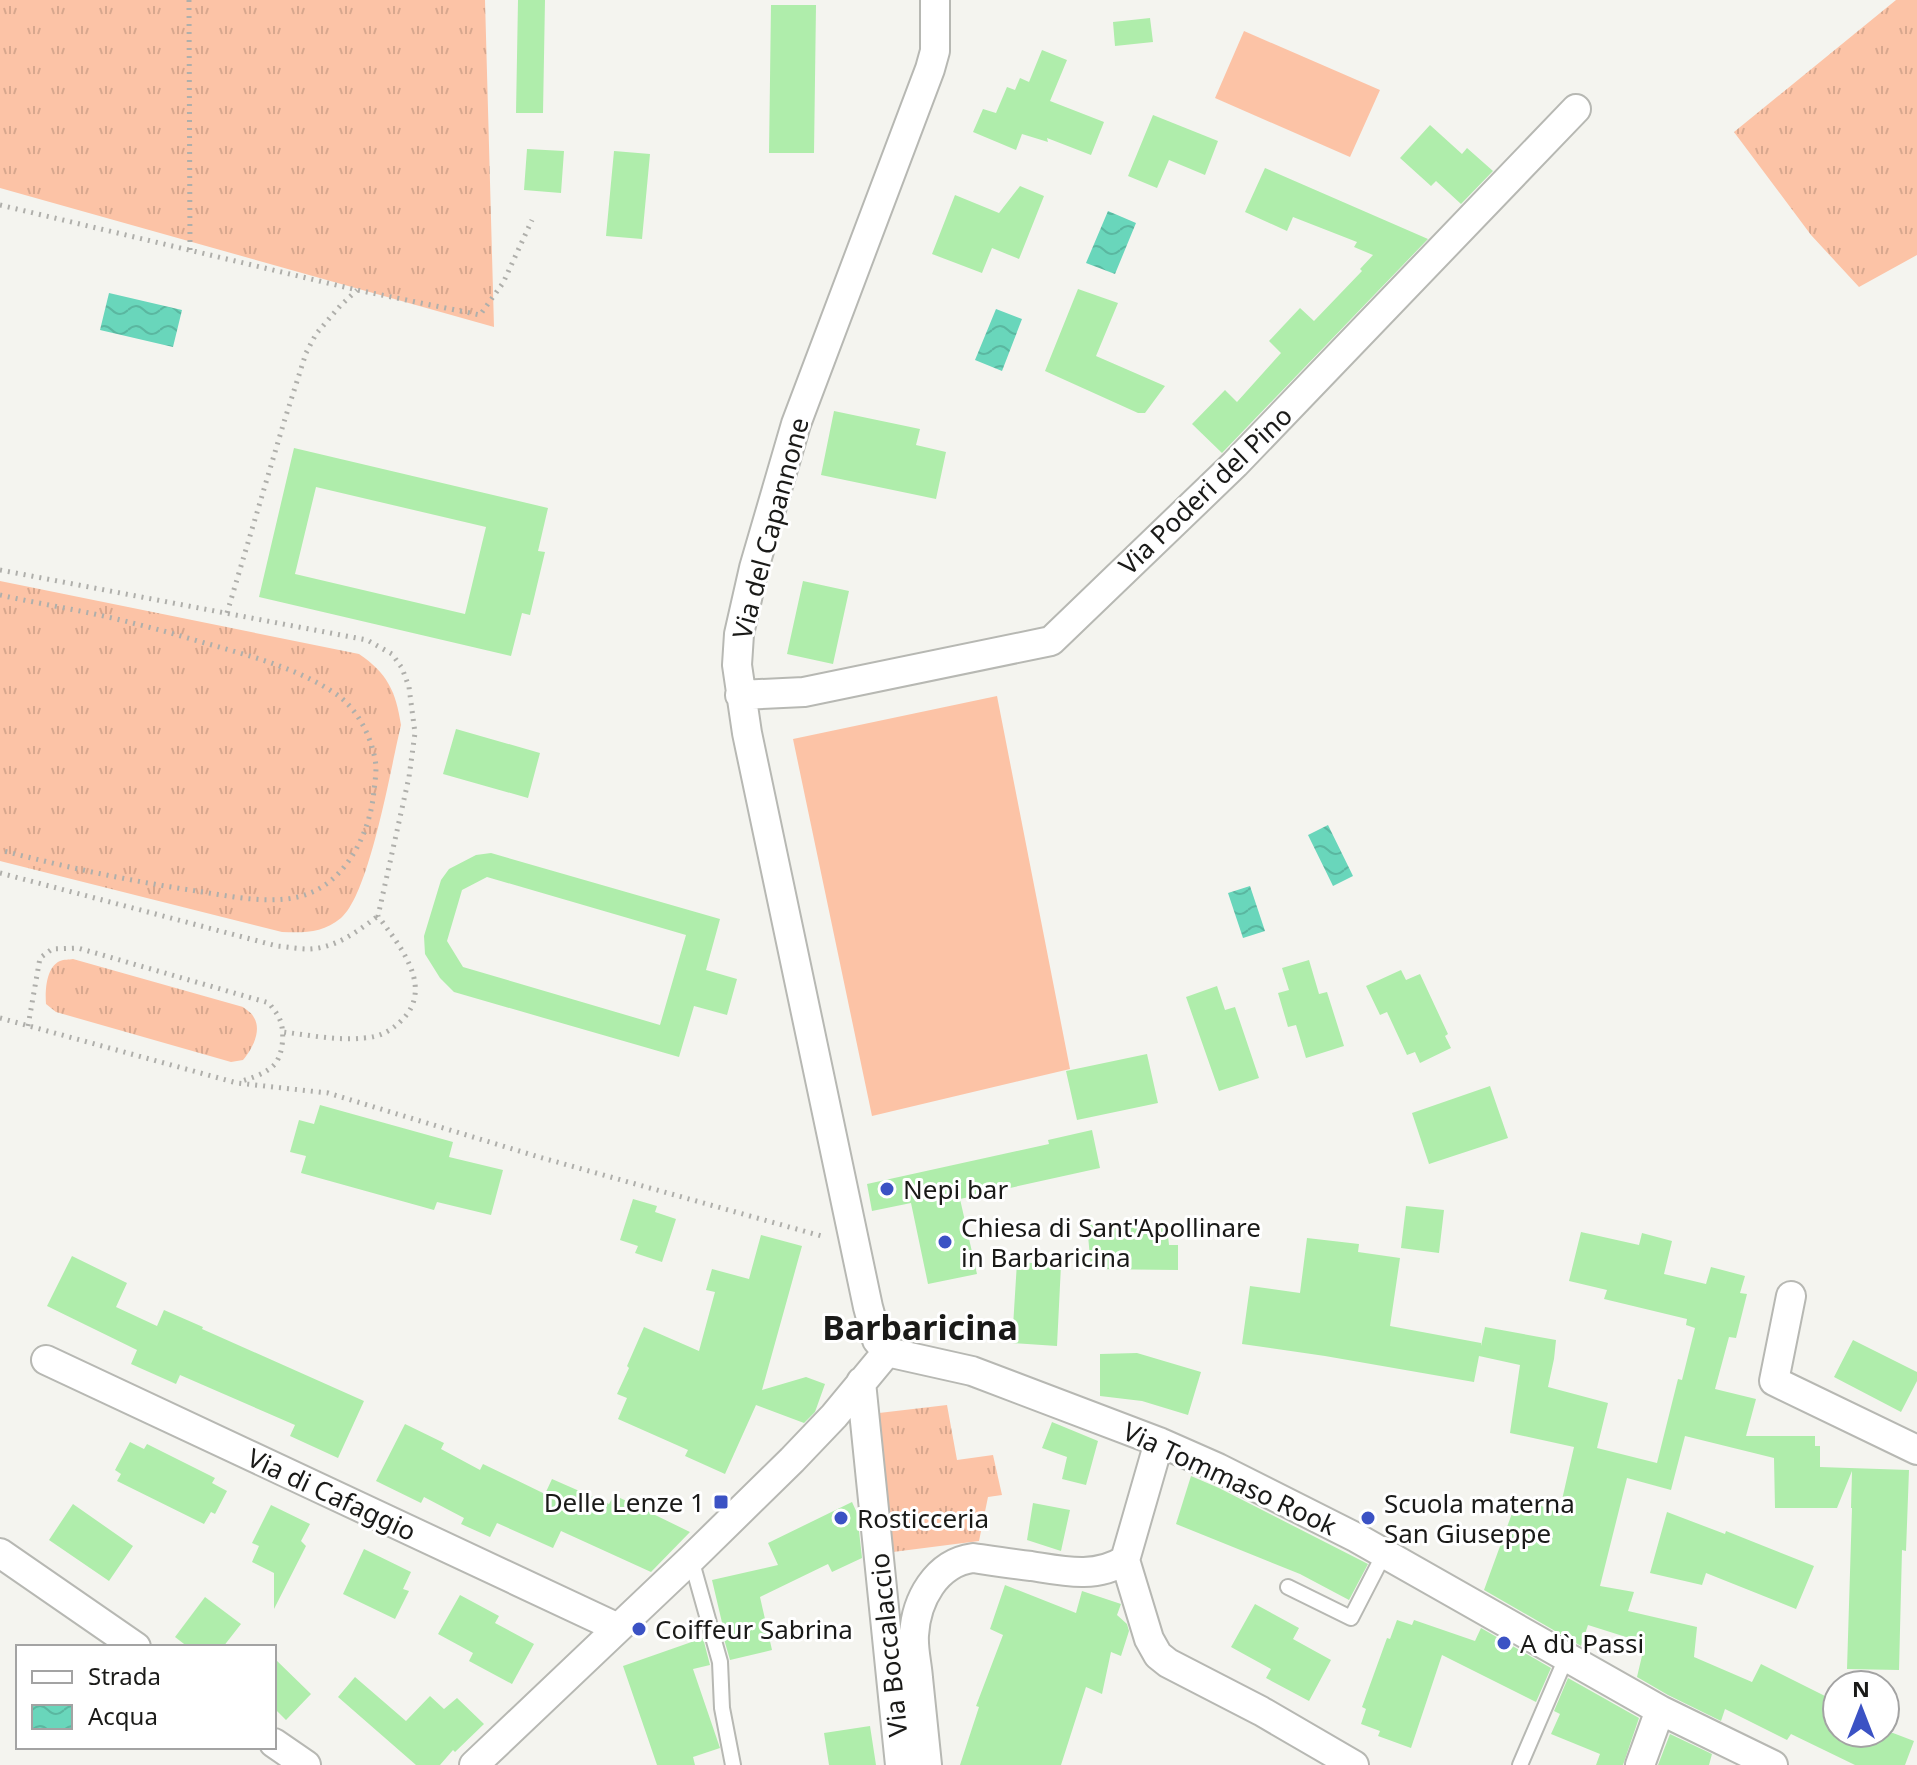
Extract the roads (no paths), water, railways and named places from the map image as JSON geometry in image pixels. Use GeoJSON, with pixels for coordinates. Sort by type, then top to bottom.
{"type":"FeatureCollection","features":[{"type":"Feature","properties":{"kind":"street","name":"Via del Capannone"},"geometry":{"type":"LineString","coordinates":[[887,1352],[877,1340],[868,1307],[801,995],[740,695],[737,665],[743,612],[780,477],[814,375],[930,69],[935,51],[935,0]]}},
{"type":"Feature","properties":{"kind":"street","name":"Via Poderi del Pino"},"geometry":{"type":"LineString","coordinates":[[740,695],[804,692],[1051,641],[1235,464],[1576,109]]}},
{"type":"Feature","properties":{"kind":"street"},"geometry":{"type":"LineString","coordinates":[[1791,1296],[1774,1381],[1917,1450]]}},
{"type":"Feature","properties":{"kind":"street"},"geometry":{"type":"LineString","coordinates":[[474,1765],[691,1559],[834,1416],[887,1352]]}},
{"type":"Feature","properties":{"kind":"street","name":"Via Tommaso Rook"},"geometry":{"type":"LineString","coordinates":[[887,1352],[972,1371],[1159,1442],[1218,1468],[1357,1538],[1660,1710],[1773,1765]]}},
{"type":"Feature","properties":{"kind":"street","name":"Via di Cafaggio"},"geometry":{"type":"LineString","coordinates":[[46,1360],[618,1628]]}},
{"type":"Feature","properties":{"kind":"street","name":"Via Boccalaccio"},"geometry":{"type":"LineString","coordinates":[[861,1382],[900,1765]]}},
{"type":"Feature","properties":{"kind":"street"},"geometry":{"type":"LineString","coordinates":[[1159,1442],[1125,1560],[1149,1639],[1158,1655],[1354,1765]]}},
{"type":"Feature","properties":{"kind":"street"},"geometry":{"type":"LineString","coordinates":[[0,1553],[133,1645]]}},
{"type":"Feature","properties":{"kind":"street"},"geometry":{"type":"LineString","coordinates":[[927,1765],[914,1638],[924,1596],[941,1572],[961,1560],[973,1558],[1078,1573],[1101,1570],[1125,1560]]}},
{"type":"Feature","properties":{"kind":"street"},"geometry":{"type":"LineString","coordinates":[[1640,1765],[1660,1710]]}},
{"type":"Feature","properties":{"kind":"street"},"geometry":{"type":"LineString","coordinates":[[276,1744],[306,1765]]}},
{"type":"Feature","properties":{"kind":"lane"},"geometry":{"type":"LineString","coordinates":[[1288,1587],[1351,1618],[1384,1554]]}},
{"type":"Feature","properties":{"kind":"lane"},"geometry":{"type":"LineString","coordinates":[[691,1559],[720,1662],[722,1708],[733,1765]]}},
{"type":"Feature","properties":{"kind":"lane"},"geometry":{"type":"LineString","coordinates":[[1520,1765],[1566,1658]]}},
{"type":"Feature","properties":{"kind":"water"},"geometry":{"type":"Polygon","coordinates":[[[1108,211],[1136,223],[1115,274],[1086,263],[1108,211]]]}},
{"type":"Feature","properties":{"kind":"water"},"geometry":{"type":"Polygon","coordinates":[[[109,293],[182,310],[173,347],[100,330],[109,293]]]}},
{"type":"Feature","properties":{"kind":"water"},"geometry":{"type":"Polygon","coordinates":[[[996,309],[1022,319],[1002,371],[975,360],[996,309]]]}},
{"type":"Feature","properties":{"kind":"water"},"geometry":{"type":"Polygon","coordinates":[[[1328,825],[1353,876],[1333,886],[1308,835],[1328,825]]]}},
{"type":"Feature","properties":{"kind":"water"},"geometry":{"type":"Polygon","coordinates":[[[1250,886],[1265,931],[1243,938],[1228,893],[1250,886]]]}},
{"type":"Feature","properties":{"kind":"place","name":"Nepi bar"},"geometry":{"type":"Point","coordinates":[887,1189]}},
{"type":"Feature","properties":{"kind":"place","name":"Chiesa di Sant'Apollinare in Barbaricina"},"geometry":{"type":"Point","coordinates":[945,1242]}},
{"type":"Feature","properties":{"kind":"place","name":"Delle Lenze 1"},"geometry":{"type":"Point","coordinates":[721,1502]}},
{"type":"Feature","properties":{"kind":"place","name":"Rosticceria"},"geometry":{"type":"Point","coordinates":[841,1518]}},
{"type":"Feature","properties":{"kind":"place","name":"Scuola materna San Giuseppe"},"geometry":{"type":"Point","coordinates":[1368,1518]}},
{"type":"Feature","properties":{"kind":"place","name":"Coiffeur Sabrina"},"geometry":{"type":"Point","coordinates":[639,1629]}},
{"type":"Feature","properties":{"kind":"place","name":"A dù Passi"},"geometry":{"type":"Point","coordinates":[1504,1643]}},
{"type":"Feature","properties":{"kind":"district","name":"Barbaricina"},"geometry":{"type":"Point","coordinates":[920,1327]}}]}
